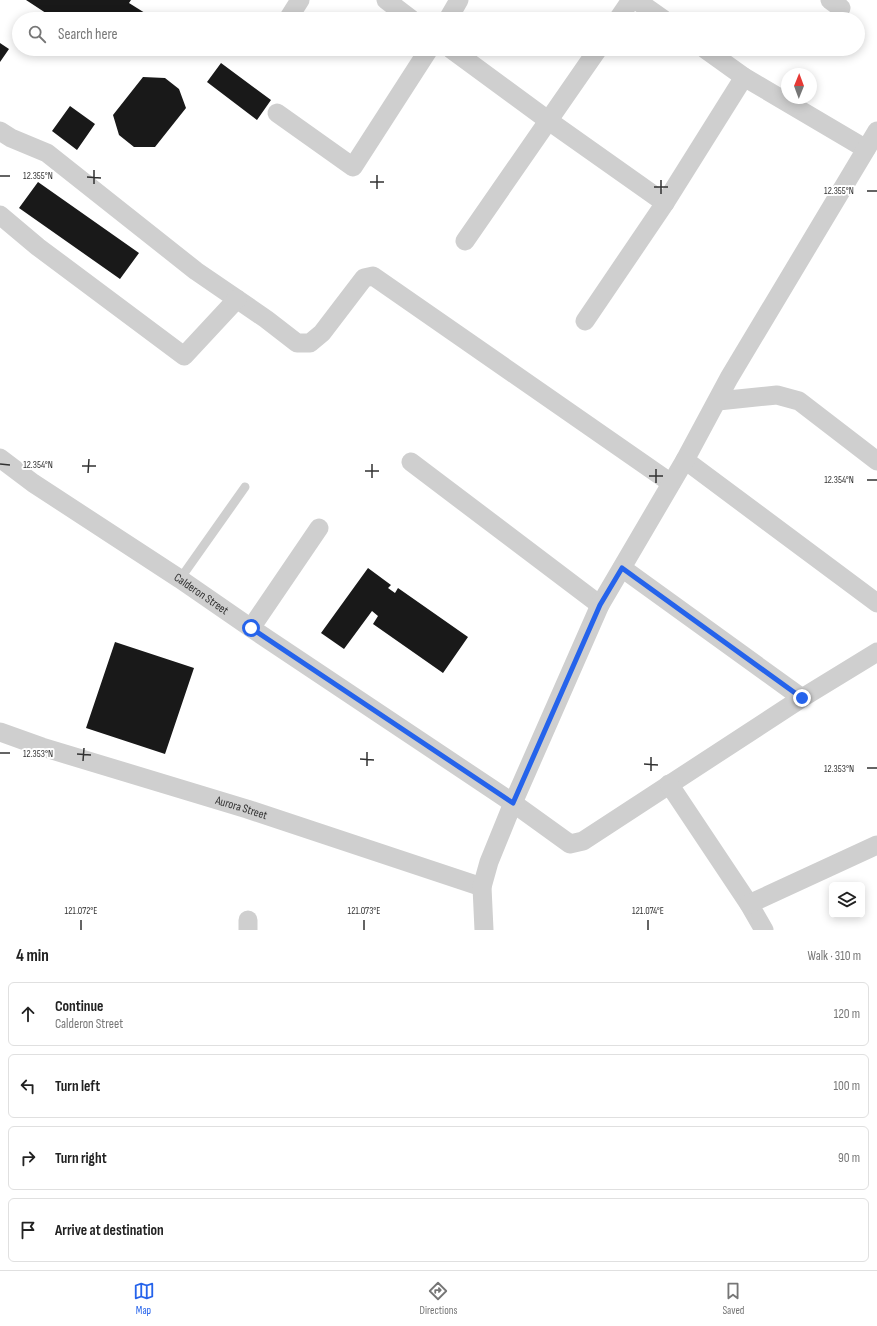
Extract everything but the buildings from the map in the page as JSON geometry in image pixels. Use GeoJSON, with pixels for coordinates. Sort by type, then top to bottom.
{"type":"FeatureCollection","features":[{"type":"Feature","properties":{"kind":"street"},"geometry":{"type":"LineString","coordinates":[[292,12],[300,0]]}},
{"type":"Feature","properties":{"kind":"street"},"geometry":{"type":"LineString","coordinates":[[386,0],[402,12]]}},
{"type":"Feature","properties":{"kind":"street"},"geometry":{"type":"LineString","coordinates":[[452,12],[459,0]]}},
{"type":"Feature","properties":{"kind":"street"},"geometry":{"type":"LineString","coordinates":[[623,12],[631,0]]}},
{"type":"Feature","properties":{"kind":"street"},"geometry":{"type":"LineString","coordinates":[[636,0],[653,12]]}},
{"type":"Feature","properties":{"kind":"street"},"geometry":{"type":"LineString","coordinates":[[277,113],[353,168],[425,56]]}},
{"type":"Feature","properties":{"kind":"street"},"geometry":{"type":"LineString","coordinates":[[461,56],[665,203]]}},
{"type":"Feature","properties":{"kind":"street"},"geometry":{"type":"LineString","coordinates":[[465,241],[593,56]]}},
{"type":"Feature","properties":{"kind":"street"},"geometry":{"type":"LineString","coordinates":[[715,56],[744,77],[866,149]]}},
{"type":"Feature","properties":{"kind":"street"},"geometry":{"type":"LineString","coordinates":[[585,321],[665,203],[744,77]]}},
{"type":"Feature","properties":{"kind":"street"},"geometry":{"type":"LineString","coordinates":[[484,930],[482,887],[489,862],[513,803],[600,605],[685,460],[730,378],[877,130]]}},
{"type":"Feature","properties":{"kind":"street"},"geometry":{"type":"LineString","coordinates":[[0,131],[11,138],[47,154],[196,271],[266,319],[297,343],[310,343],[322,333],[364,278],[373,276],[671,483]]}},
{"type":"Feature","properties":{"kind":"street"},"geometry":{"type":"LineString","coordinates":[[0,214],[38,247],[184,356],[237,299]]}},
{"type":"Feature","properties":{"kind":"street"},"geometry":{"type":"LineString","coordinates":[[718,401],[777,395],[799,401],[877,461]]}},
{"type":"Feature","properties":{"kind":"street","name":"Calderon Street"},"geometry":{"type":"LineString","coordinates":[[0,458],[33,483],[180,579],[513,803],[570,844],[583,841],[669,784]]}},
{"type":"Feature","properties":{"kind":"street"},"geometry":{"type":"LineString","coordinates":[[685,460],[877,603]]}},
{"type":"Feature","properties":{"kind":"street"},"geometry":{"type":"LineString","coordinates":[[411,462],[600,605]]}},
{"type":"Feature","properties":{"kind":"street"},"geometry":{"type":"LineString","coordinates":[[251,628],[319,528]]}},
{"type":"Feature","properties":{"kind":"street"},"geometry":{"type":"LineString","coordinates":[[622,568],[802,698]]}},
{"type":"Feature","properties":{"kind":"street"},"geometry":{"type":"LineString","coordinates":[[764,930],[749,904],[669,784],[802,698],[877,652]]}},
{"type":"Feature","properties":{"kind":"street","name":"Aurora Street"},"geometry":{"type":"LineString","coordinates":[[0,732],[49,749],[247,809],[482,887]]}},
{"type":"Feature","properties":{"kind":"street"},"geometry":{"type":"LineString","coordinates":[[749,904],[877,846]]}},
{"type":"Feature","properties":{"kind":"lane"},"geometry":{"type":"LineString","coordinates":[[180,579],[245,487]]}},
{"type":"Feature","properties":{"kind":"route"},"geometry":{"type":"LineString","coordinates":[[251,628],[513,803],[600,605],[622,568],[802,698]]}}]}
